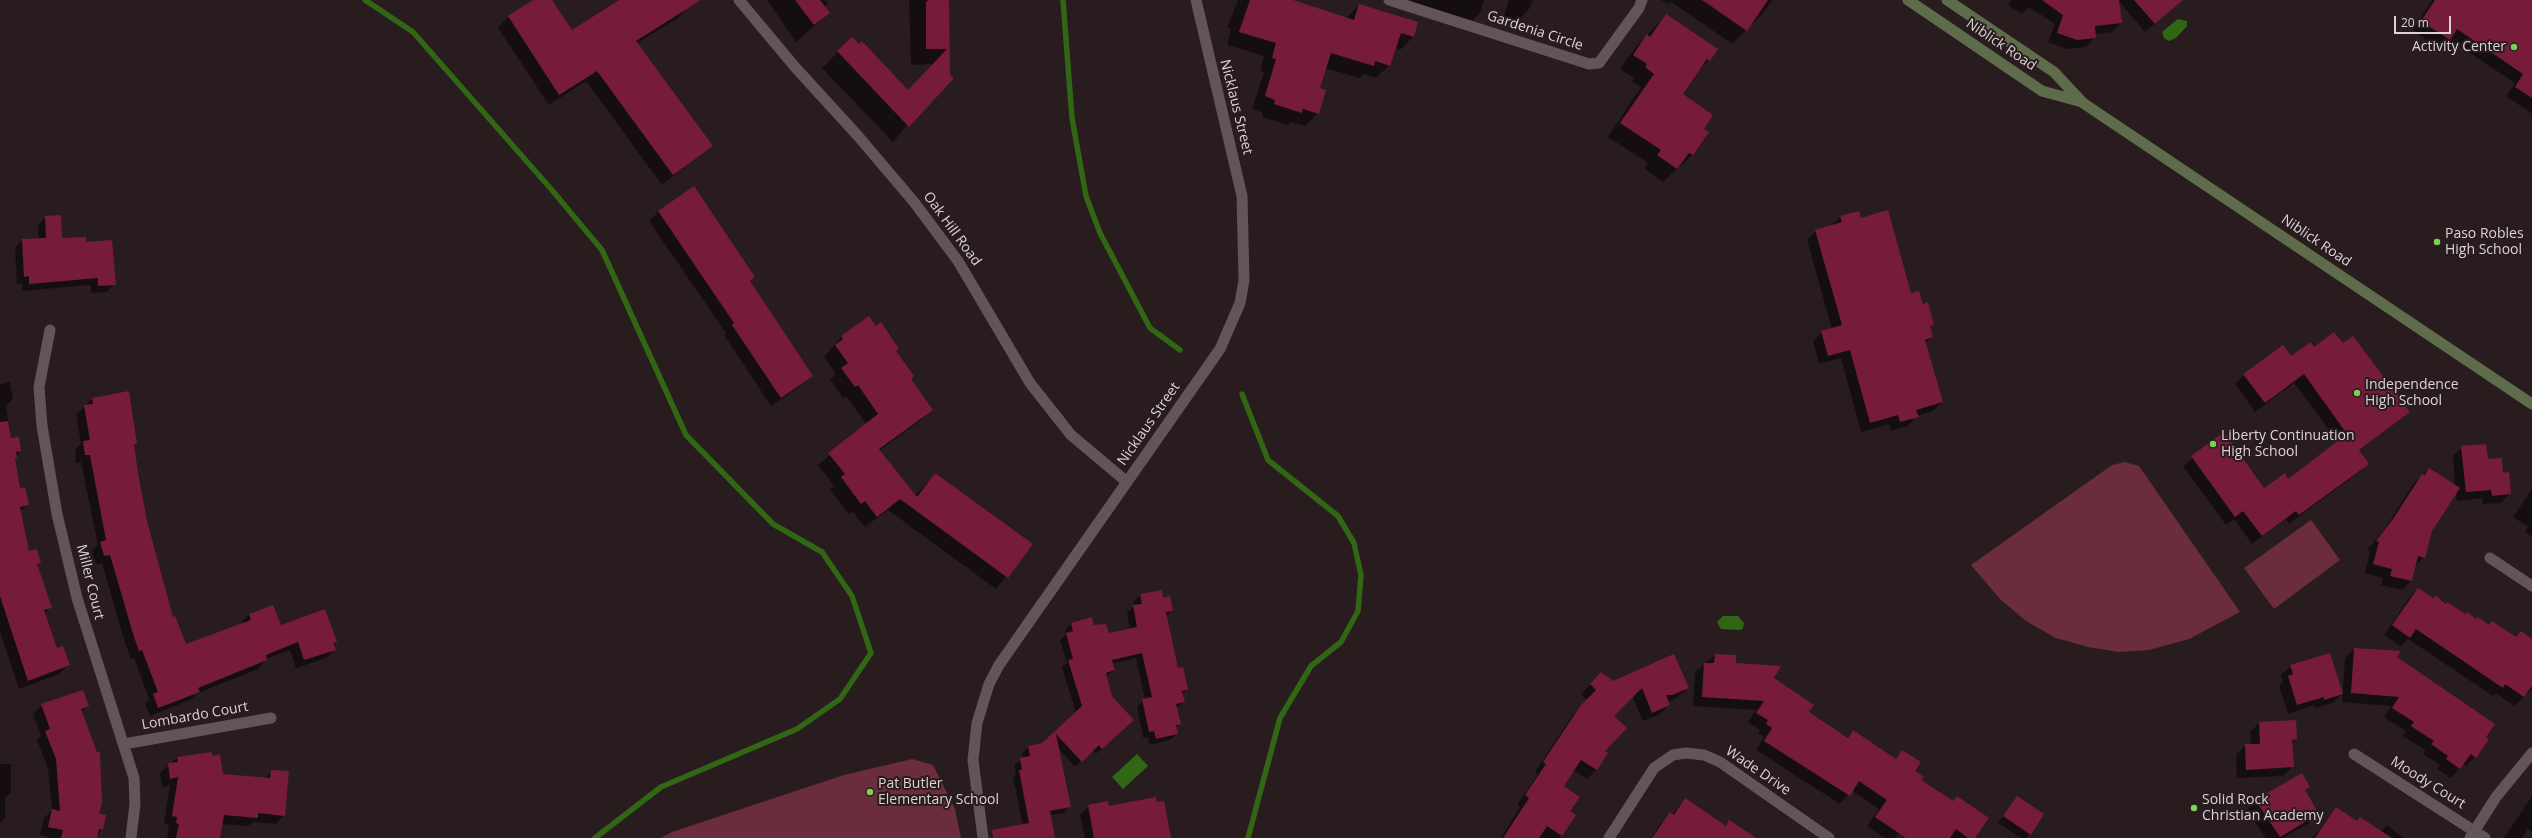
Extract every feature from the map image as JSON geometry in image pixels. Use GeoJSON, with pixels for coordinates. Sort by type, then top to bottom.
{"type":"FeatureCollection","features":[{"type":"Feature","properties":{"kind":"main road","name":"Niblick Road"},"geometry":{"type":"LineString","coordinates":[[1908,0],[2042,92],[2083,103]]}},
{"type":"Feature","properties":{"kind":"main road","name":"Niblick Road"},"geometry":{"type":"LineString","coordinates":[[1947,0],[2054,72],[2083,103],[2532,404]]}},
{"type":"Feature","properties":{"kind":"street","name":"Oak Hill Road"},"geometry":{"type":"LineString","coordinates":[[739,0],[795,67],[858,136],[914,202],[958,261],[1030,383],[1071,435],[1128,482]]}},
{"type":"Feature","properties":{"kind":"street","name":"Nicklaus Street"},"geometry":{"type":"LineString","coordinates":[[983,838],[974,760],[977,723],[989,684],[999,665],[1220,349],[1240,303],[1244,280],[1242,196],[1196,0]]}},
{"type":"Feature","properties":{"kind":"street","name":"Gardenia Circle"},"geometry":{"type":"LineString","coordinates":[[1389,0],[1589,64],[1599,63],[1639,8],[1642,0]]}},
{"type":"Feature","properties":{"kind":"street","name":"Miller Court"},"geometry":{"type":"LineString","coordinates":[[50,330],[39,387],[42,426],[57,514],[94,657],[134,778],[135,804],[131,838]]}},
{"type":"Feature","properties":{"kind":"street"},"geometry":{"type":"LineString","coordinates":[[2490,558],[2532,586]]}},
{"type":"Feature","properties":{"kind":"street","name":"Lombardo Court"},"geometry":{"type":"LineString","coordinates":[[124,744],[271,718]]}},
{"type":"Feature","properties":{"kind":"street"},"geometry":{"type":"LineString","coordinates":[[2472,834],[2496,797],[2532,753]]}},
{"type":"Feature","properties":{"kind":"street","name":"Wade Drive"},"geometry":{"type":"LineString","coordinates":[[1609,838],[1654,768],[1673,756],[1686,754],[1704,755],[1720,762],[1829,838]]}},
{"type":"Feature","properties":{"kind":"street","name":"Moody Court"},"geometry":{"type":"LineString","coordinates":[[2354,754],[2472,834],[2485,838]]}},
{"type":"Feature","properties":{"kind":"shaded area"},"geometry":{"type":"Polygon","coordinates":[[[2178,19],[2187,21],[2187,26],[2176,38],[2169,41],[2164,38],[2162,32],[2178,19]]]}},
{"type":"Feature","properties":{"kind":"shaded area"},"geometry":{"type":"Polygon","coordinates":[[[2125,462],[2139,466],[2240,612],[2189,639],[2149,650],[2119,652],[2088,647],[2056,638],[2026,621],[2000,599],[1971,565],[2112,465],[2125,462]]]}},
{"type":"Feature","properties":{"kind":"shaded area"},"geometry":{"type":"Polygon","coordinates":[[[2311,520],[2340,560],[2274,609],[2244,568],[2311,520]]]}},
{"type":"Feature","properties":{"kind":"shaded area"},"geometry":{"type":"Polygon","coordinates":[[[1723,616],[1738,616],[1744,623],[1743,628],[1741,630],[1721,629],[1717,622],[1723,616]]]}},
{"type":"Feature","properties":{"kind":"shaded area"},"geometry":{"type":"Polygon","coordinates":[[[1137,754],[1148,766],[1123,789],[1112,777],[1137,754]]]}},
{"type":"Feature","properties":{"kind":"shaded area","name":"Pat Butler Elementary School"},"geometry":{"type":"Polygon","coordinates":[[[912,759],[933,765],[955,809],[961,838],[661,838],[672,832],[844,775],[912,759]]]}},
{"type":"Feature","properties":{"kind":"building"},"geometry":{"type":"Polygon","coordinates":[[[533,0],[552,0],[572,30],[619,0],[701,0],[636,41],[713,146],[673,175],[597,71],[559,95],[508,16],[533,0]]]}},
{"type":"Feature","properties":{"kind":"building"},"geometry":{"type":"Polygon","coordinates":[[[795,0],[820,0],[830,13],[814,25],[795,0]]]}},
{"type":"Feature","properties":{"kind":"building"},"geometry":{"type":"Polygon","coordinates":[[[929,0],[949,0],[950,75],[954,78],[909,127],[837,51],[852,37],[859,44],[862,41],[908,90],[947,49],[926,49],[926,2],[929,0]]]}},
{"type":"Feature","properties":{"kind":"building"},"geometry":{"type":"Polygon","coordinates":[[[1250,0],[1293,0],[1354,20],[1359,4],[1418,22],[1414,37],[1401,33],[1390,66],[1375,61],[1374,66],[1331,53],[1320,88],[1326,90],[1319,114],[1303,109],[1302,113],[1274,104],[1275,100],[1265,96],[1276,59],[1272,58],[1276,43],[1239,32],[1250,0]]]}},
{"type":"Feature","properties":{"kind":"building"},"geometry":{"type":"Polygon","coordinates":[[[1702,0],[1768,0],[1747,31],[1702,0]]]}},
{"type":"Feature","properties":{"kind":"building"},"geometry":{"type":"Polygon","coordinates":[[[2042,0],[2119,0],[2122,23],[2095,26],[2096,38],[2077,40],[2057,33],[2063,15],[2042,0]]]}},
{"type":"Feature","properties":{"kind":"building"},"geometry":{"type":"Polygon","coordinates":[[[2134,0],[2183,0],[2155,24],[2134,0]]]}},
{"type":"Feature","properties":{"kind":"building"},"geometry":{"type":"Polygon","coordinates":[[[2435,0],[2532,0],[2532,98],[2515,87],[2523,74],[2457,29],[2450,40],[2421,21],[2435,0]]]}},
{"type":"Feature","properties":{"kind":"building"},"geometry":{"type":"Polygon","coordinates":[[[1666,14],[1718,49],[1710,61],[1707,59],[1683,94],[1713,115],[1704,129],[1709,132],[1693,155],[1689,153],[1677,169],[1657,155],[1661,150],[1620,123],[1654,74],[1645,67],[1647,64],[1633,55],[1647,34],[1650,37],[1666,14]]]}},
{"type":"Feature","properties":{"kind":"building"},"geometry":{"type":"Polygon","coordinates":[[[694,186],[755,277],[750,281],[813,376],[781,398],[732,325],[734,323],[658,211],[694,186]]]}},
{"type":"Feature","properties":{"kind":"building"},"geometry":{"type":"Polygon","coordinates":[[[1888,210],[1911,293],[1919,291],[1923,304],[1928,302],[1934,325],[1930,326],[1933,337],[1925,340],[1943,402],[1916,410],[1919,417],[1900,422],[1898,415],[1870,423],[1850,350],[1828,356],[1821,331],[1842,325],[1815,230],[1842,222],[1840,216],[1859,211],[1861,218],[1888,210]]]}},
{"type":"Feature","properties":{"kind":"building"},"geometry":{"type":"Polygon","coordinates":[[[61,215],[62,238],[86,237],[86,242],[112,240],[116,285],[98,286],[98,278],[29,284],[29,276],[24,277],[22,239],[46,238],[45,216],[61,215]]]}},
{"type":"Feature","properties":{"kind":"building"},"geometry":{"type":"Polygon","coordinates":[[[869,316],[876,326],[881,322],[899,349],[896,351],[914,376],[911,379],[933,410],[879,449],[917,497],[935,473],[1033,544],[1008,578],[900,499],[877,517],[865,501],[861,504],[841,477],[845,474],[828,453],[878,414],[858,385],[855,387],[841,368],[848,363],[835,345],[843,339],[841,336],[869,316]]]}},
{"type":"Feature","properties":{"kind":"building"},"geometry":{"type":"Polygon","coordinates":[[[2334,332],[2343,343],[2353,336],[2410,412],[2359,450],[2369,464],[2299,515],[2296,511],[2262,536],[2243,511],[2235,517],[2191,456],[2224,432],[2264,488],[2285,473],[2288,479],[2347,434],[2304,374],[2265,403],[2243,374],[2283,345],[2291,356],[2311,342],[2314,347],[2334,332]]]}},
{"type":"Feature","properties":{"kind":"building"},"geometry":{"type":"Polygon","coordinates":[[[129,391],[137,444],[134,444],[138,473],[147,521],[173,617],[175,616],[186,644],[251,620],[249,614],[273,605],[281,625],[325,609],[337,642],[333,643],[336,650],[304,660],[298,642],[266,655],[267,660],[198,688],[200,692],[158,708],[153,694],[158,692],[142,650],[139,651],[134,637],[110,555],[104,556],[100,542],[106,540],[90,455],[85,455],[83,441],[90,440],[84,405],[93,404],[92,398],[129,391]]]}},
{"type":"Feature","properties":{"kind":"building"},"geometry":{"type":"Polygon","coordinates":[[[8,421],[11,438],[19,437],[21,451],[16,452],[17,458],[15,459],[20,488],[25,487],[29,505],[20,507],[29,551],[37,549],[41,563],[37,564],[52,608],[44,610],[57,648],[63,646],[70,665],[28,681],[0,596],[0,422],[8,421]]]}},
{"type":"Feature","properties":{"kind":"building"},"geometry":{"type":"Polygon","coordinates":[[[2486,444],[2488,459],[2502,458],[2503,473],[2509,472],[2511,494],[2492,496],[2491,490],[2466,492],[2461,446],[2486,444]]]}},
{"type":"Feature","properties":{"kind":"building"},"geometry":{"type":"Polygon","coordinates":[[[2429,468],[2460,488],[2432,531],[2425,558],[2418,556],[2412,581],[2390,576],[2392,569],[2373,564],[2379,542],[2376,541],[2393,519],[2422,474],[2425,475],[2429,468]]]}},
{"type":"Feature","properties":{"kind":"building"},"geometry":{"type":"Polygon","coordinates":[[[2418,588],[2434,598],[2436,596],[2446,604],[2447,602],[2466,614],[2467,612],[2476,619],[2478,617],[2489,625],[2492,621],[2516,637],[2521,631],[2532,639],[2532,686],[2524,697],[2505,684],[2503,688],[2416,629],[2410,638],[2392,625],[2418,588]]]}},
{"type":"Feature","properties":{"kind":"building"},"geometry":{"type":"Polygon","coordinates":[[[1162,590],[1163,598],[1170,596],[1173,611],[1166,612],[1178,668],[1183,667],[1188,690],[1182,691],[1185,702],[1176,704],[1181,724],[1176,725],[1178,734],[1156,739],[1154,731],[1149,732],[1142,699],[1152,697],[1142,653],[1112,660],[1115,670],[1106,673],[1112,696],[1134,720],[1102,749],[1099,745],[1082,762],[1056,734],[1071,807],[1050,811],[1055,838],[993,838],[992,830],[1029,823],[1019,770],[1022,770],[1020,758],[1030,756],[1028,746],[1042,743],[1082,706],[1068,660],[1073,659],[1066,633],[1073,631],[1071,623],[1092,617],[1094,625],[1106,624],[1109,633],[1137,627],[1133,605],[1142,604],[1140,594],[1162,590]]]}},
{"type":"Feature","properties":{"kind":"building"},"geometry":{"type":"Polygon","coordinates":[[[2354,648],[2401,651],[2397,657],[2495,724],[2486,737],[2489,739],[2476,758],[2471,754],[2460,769],[2446,759],[2448,756],[2431,744],[2434,741],[2411,726],[2414,722],[2392,708],[2399,697],[2351,693],[2354,648]]]}},
{"type":"Feature","properties":{"kind":"building"},"geometry":{"type":"Polygon","coordinates":[[[2330,653],[2343,694],[2324,700],[2324,697],[2297,705],[2288,676],[2293,674],[2290,665],[2330,653]]]}},
{"type":"Feature","properties":{"kind":"building"},"geometry":{"type":"Polygon","coordinates":[[[1674,654],[1689,688],[1672,695],[1666,695],[1670,705],[1652,713],[1642,688],[1614,716],[1627,728],[1605,751],[1608,753],[1597,770],[1581,760],[1564,786],[1580,797],[1570,811],[1576,815],[1562,836],[1547,826],[1539,838],[1503,838],[1529,798],[1525,795],[1546,764],[1543,762],[1581,705],[1596,690],[1590,684],[1601,672],[1613,681],[1674,654]]]}},
{"type":"Feature","properties":{"kind":"building"},"geometry":{"type":"Polygon","coordinates":[[[1715,654],[1736,655],[1736,663],[1781,666],[1774,678],[1814,705],[1809,712],[1848,738],[1853,730],[1896,759],[1902,750],[1921,762],[1915,771],[1924,777],[1921,780],[1953,801],[1957,796],[1989,818],[1975,838],[1968,838],[1956,829],[1950,838],[1906,838],[1875,817],[1887,800],[1859,781],[1850,796],[1764,741],[1772,728],[1766,724],[1768,720],[1756,713],[1764,701],[1702,697],[1704,663],[1714,663],[1715,654]]]}},
{"type":"Feature","properties":{"kind":"building"},"geometry":{"type":"Polygon","coordinates":[[[83,690],[89,706],[81,709],[97,752],[100,752],[102,803],[99,814],[106,815],[103,830],[99,829],[97,838],[61,838],[63,830],[48,827],[52,809],[60,811],[56,759],[45,731],[50,729],[41,704],[83,690]]]}},
{"type":"Feature","properties":{"kind":"building"},"geometry":{"type":"Polygon","coordinates":[[[2296,720],[2297,739],[2292,740],[2294,767],[2246,770],[2245,744],[2260,744],[2259,722],[2296,720]]]}},
{"type":"Feature","properties":{"kind":"building"},"geometry":{"type":"Polygon","coordinates":[[[212,752],[212,756],[220,754],[223,774],[270,778],[271,770],[289,771],[285,816],[258,813],[258,818],[224,815],[220,838],[176,838],[179,824],[176,823],[177,817],[172,816],[178,777],[170,779],[168,763],[178,762],[177,757],[212,752]]]}},
{"type":"Feature","properties":{"kind":"building"},"geometry":{"type":"Polygon","coordinates":[[[2302,773],[2310,787],[2305,790],[2319,814],[2280,837],[2255,800],[2302,773]]]}},
{"type":"Feature","properties":{"kind":"building"},"geometry":{"type":"Polygon","coordinates":[[[2017,796],[2044,814],[2031,835],[2003,816],[2017,796]]]}},
{"type":"Feature","properties":{"kind":"building"},"geometry":{"type":"Polygon","coordinates":[[[1156,797],[1157,802],[1164,801],[1171,838],[1094,838],[1088,805],[1108,801],[1109,806],[1156,797]]]}},
{"type":"Feature","properties":{"kind":"building"},"geometry":{"type":"Polygon","coordinates":[[[1685,798],[1726,826],[1729,820],[1756,838],[1652,838],[1670,812],[1674,815],[1685,798]]]}},
{"type":"Feature","properties":{"kind":"building"},"geometry":{"type":"Polygon","coordinates":[[[2336,807],[2357,821],[2360,817],[2392,838],[2315,838],[2336,807]]]}},
{"type":"Feature","properties":{"kind":"waterway"},"geometry":{"type":"LineString","coordinates":[[365,0],[413,32],[551,189],[602,250],[686,435],[773,524],[822,552],[852,596],[871,653],[840,699],[797,729],[661,787],[595,838]]}},
{"type":"Feature","properties":{"kind":"waterway"},"geometry":{"type":"LineString","coordinates":[[1063,0],[1072,118],[1086,196],[1100,233],[1150,328],[1180,350]]}},
{"type":"Feature","properties":{"kind":"waterway"},"geometry":{"type":"LineString","coordinates":[[1242,394],[1268,460],[1338,516],[1354,543],[1361,575],[1358,611],[1341,642],[1311,666],[1280,718],[1248,838]]}},
{"type":"Feature","properties":{"kind":"place","name":"Activity Center"},"geometry":{"type":"Point","coordinates":[2514,47]}},
{"type":"Feature","properties":{"kind":"place","name":"Paso Robles High School"},"geometry":{"type":"Point","coordinates":[2437,242]}},
{"type":"Feature","properties":{"kind":"place","name":"Independence High School"},"geometry":{"type":"Point","coordinates":[2357,393]}},
{"type":"Feature","properties":{"kind":"place","name":"Liberty Continuation High School"},"geometry":{"type":"Point","coordinates":[2213,444]}},
{"type":"Feature","properties":{"kind":"place","name":"Pat Butler Elementary School"},"geometry":{"type":"Point","coordinates":[870,792]}},
{"type":"Feature","properties":{"kind":"place","name":"Solid Rock Christian Academy"},"geometry":{"type":"Point","coordinates":[2194,808]}}]}
